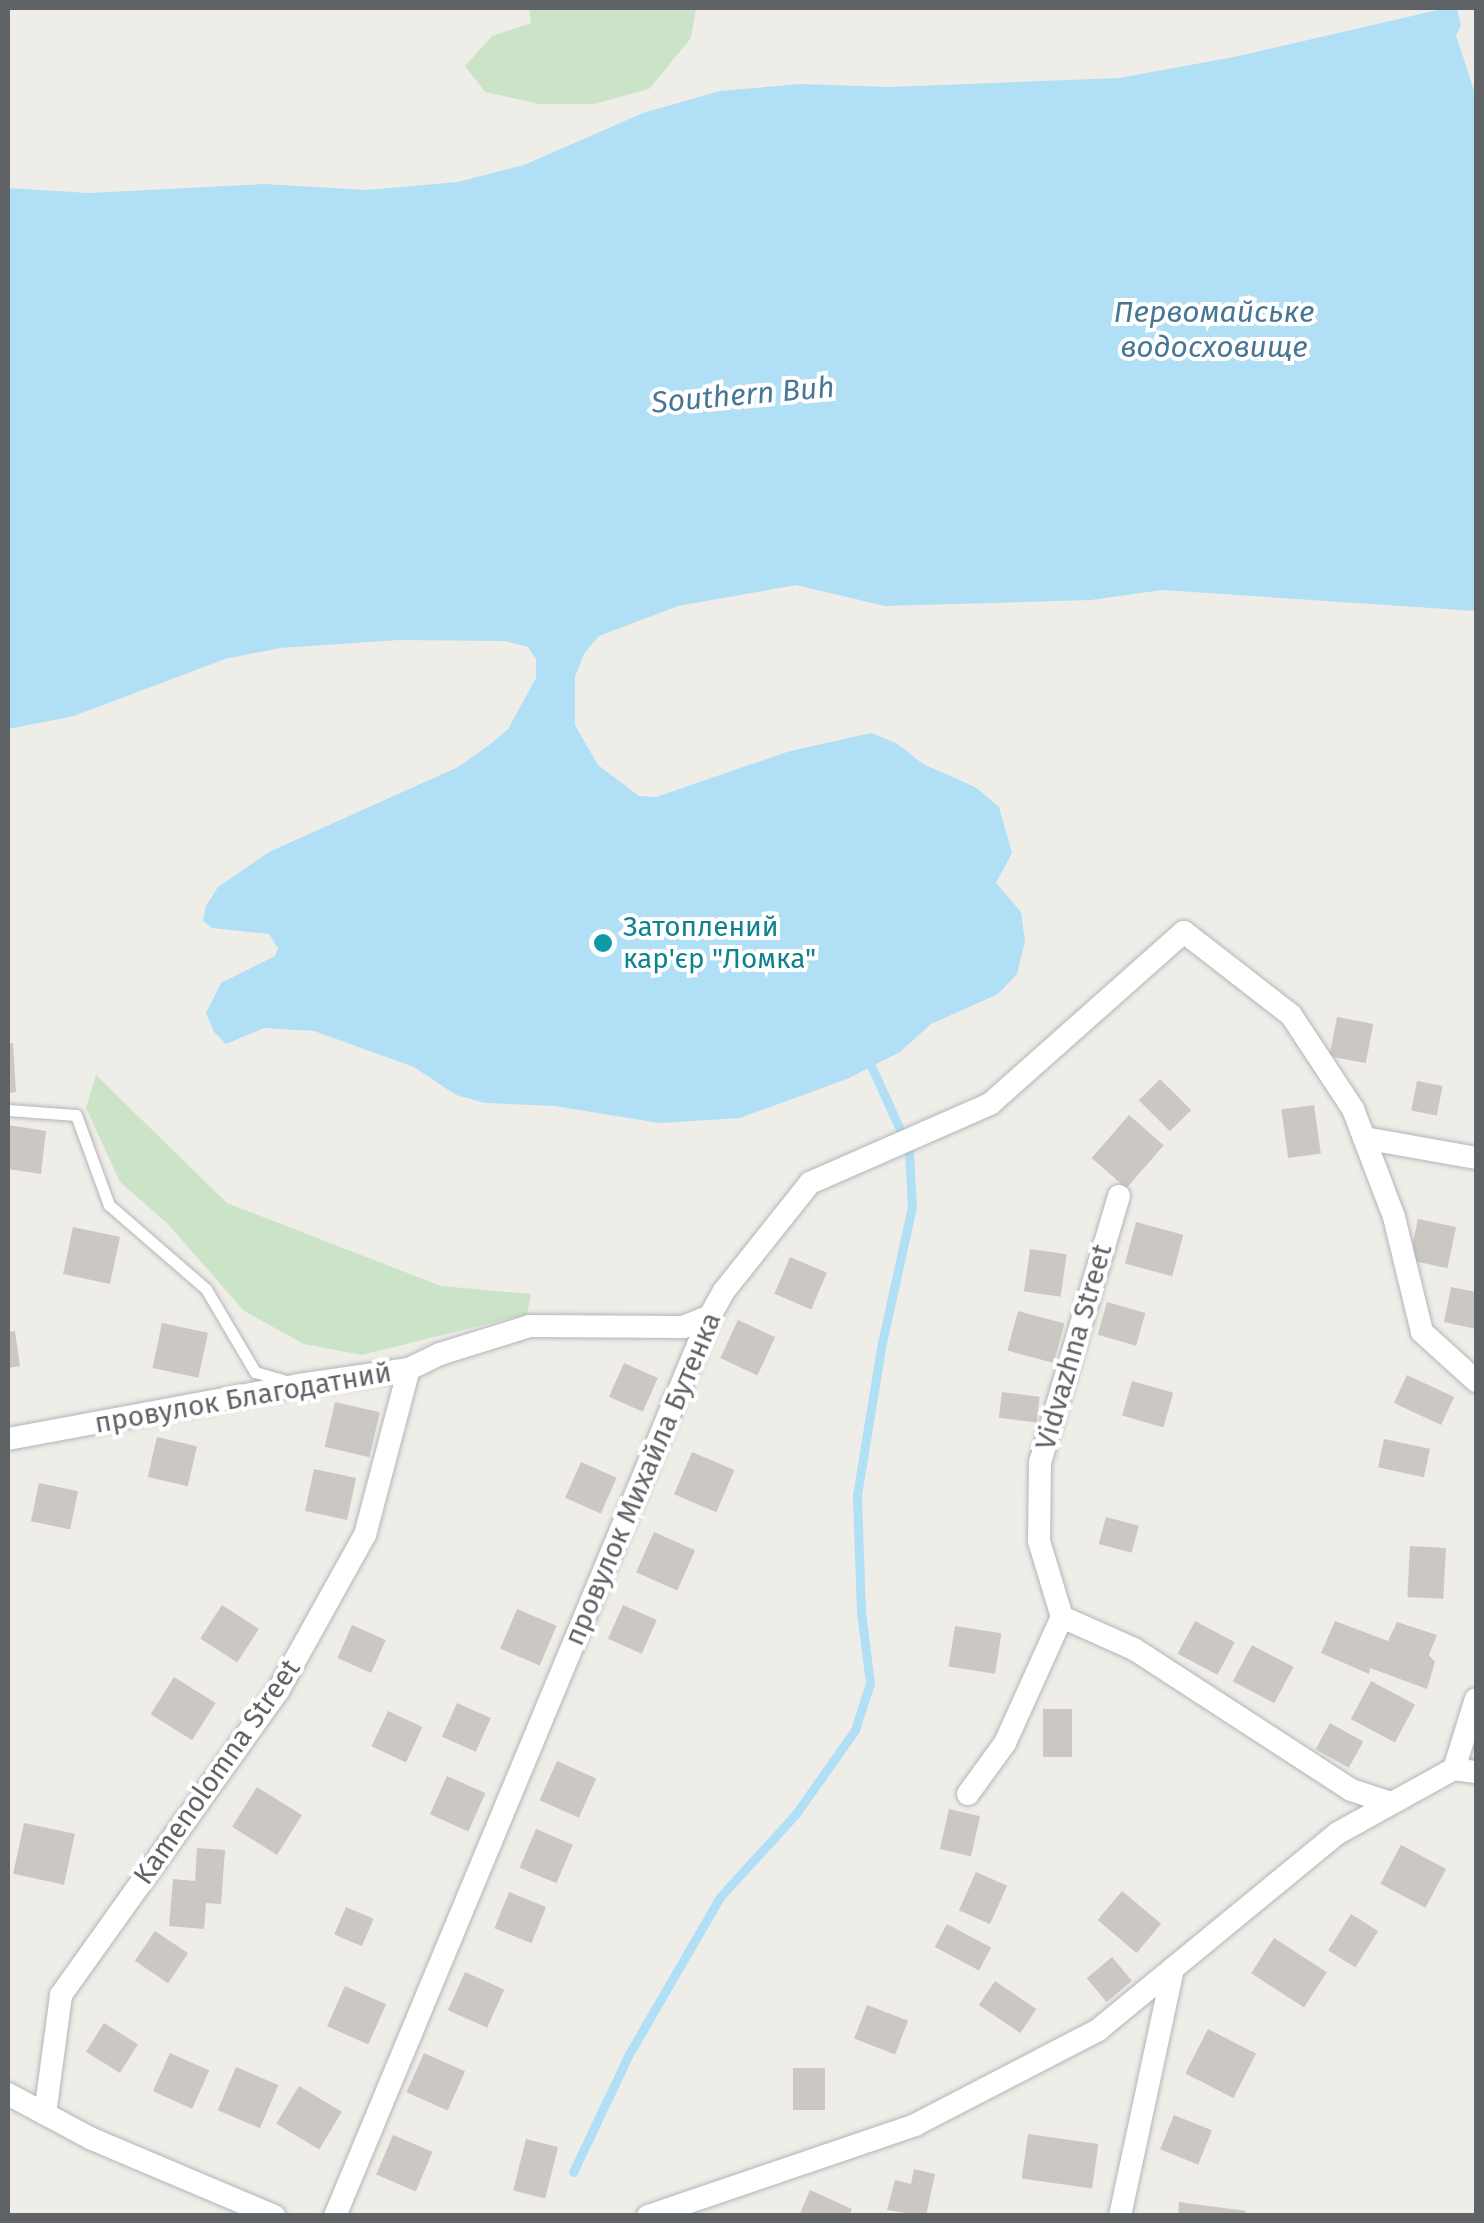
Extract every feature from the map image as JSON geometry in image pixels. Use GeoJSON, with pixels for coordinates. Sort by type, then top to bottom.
{"type":"FeatureCollection","features":[{"type":"Feature","properties":{"kind":"street","name":"провулок Михайла Бутенка"},"geometry":{"type":"LineString","coordinates":[[335,2216],[710,1316],[724,1291],[810,1183],[990,1104],[1184,932],[1291,1015],[1353,1109],[1364,1138]]}},
{"type":"Feature","properties":{"kind":"street"},"geometry":{"type":"LineString","coordinates":[[1364,1138],[1476,1158]]}},
{"type":"Feature","properties":{"kind":"street"},"geometry":{"type":"LineString","coordinates":[[1364,1138],[1394,1216],[1422,1332],[1476,1381]]}},
{"type":"Feature","properties":{"kind":"street","name":"Vidvazhna Street"},"geometry":{"type":"LineString","coordinates":[[1062,1616],[1039,1541],[1040,1462],[1119,1196]]}},
{"type":"Feature","properties":{"kind":"street","name":"провулок Благодатний"},"geometry":{"type":"LineString","coordinates":[[8,1439],[299,1385],[409,1370],[440,1354],[530,1326],[683,1326],[710,1316]]}},
{"type":"Feature","properties":{"kind":"street","name":"Kamenolomna Street"},"geometry":{"type":"LineString","coordinates":[[45,2114],[60,1995],[278,1691],[365,1536],[409,1370]]}},
{"type":"Feature","properties":{"kind":"street"},"geometry":{"type":"LineString","coordinates":[[968,1794],[1005,1744],[1062,1616],[1134,1649],[1351,1790],[1391,1804]]}},
{"type":"Feature","properties":{"kind":"street"},"geometry":{"type":"LineString","coordinates":[[658,2213],[915,2125],[1098,2030],[1338,1833],[1465,1770],[1476,1699]]}},
{"type":"Feature","properties":{"kind":"street"},"geometry":{"type":"LineString","coordinates":[[1120,2216],[1173,1969]]}},
{"type":"Feature","properties":{"kind":"street"},"geometry":{"type":"LineString","coordinates":[[8,2094],[92,2138],[274,2216]]}},
{"type":"Feature","properties":{"kind":"lane"},"geometry":{"type":"LineString","coordinates":[[8,1110],[76,1116],[109,1205],[206,1288],[255,1372],[299,1385]]}},
{"type":"Feature","properties":{"kind":"green space"},"geometry":{"type":"Polygon","coordinates":[[[529,8],[696,8],[691,38],[649,89],[594,104],[539,104],[485,92],[465,66],[492,36],[531,23],[529,8]]]}},
{"type":"Feature","properties":{"kind":"green space"},"geometry":{"type":"Polygon","coordinates":[[[96,1075],[227,1203],[441,1286],[531,1294],[527,1314],[362,1355],[304,1344],[244,1311],[168,1224],[120,1182],[86,1108],[96,1075]]]}},
{"type":"Feature","properties":{"kind":"water","name":"Первомайське водосховище"},"geometry":{"type":"Polygon","coordinates":[[[1442,9],[1457,9],[1461,26],[1456,35],[1476,97],[1476,611],[1162,590],[1091,600],[885,606],[796,585],[678,606],[599,636],[584,654],[575,677],[575,725],[598,765],[639,796],[656,797],[790,751],[871,733],[896,743],[923,764],[975,787],[999,807],[1012,853],[996,883],[1021,912],[1025,941],[1017,974],[998,994],[931,1024],[900,1052],[847,1079],[740,1118],[659,1123],[555,1106],[485,1103],[456,1095],[414,1067],[314,1031],[264,1028],[226,1044],[214,1032],[206,1013],[221,983],[275,956],[278,948],[269,934],[212,928],[203,921],[206,906],[218,887],[269,852],[458,767],[489,745],[508,729],[536,678],[536,659],[528,647],[505,641],[399,640],[280,648],[225,659],[74,716],[8,729],[8,188],[89,193],[264,184],[367,190],[458,182],[524,165],[643,113],[720,91],[800,84],[890,87],[1119,78],[1234,57],[1442,9]]]}},
{"type":"Feature","properties":{"kind":"building"},"geometry":{"type":"Polygon","coordinates":[[[1337,1017],[1373,1024],[1366,1063],[1329,1056],[1337,1017]]]}},
{"type":"Feature","properties":{"kind":"building"},"geometry":{"type":"Polygon","coordinates":[[[13,1043],[16,1092],[8,1093],[8,1044],[13,1043]]]}},
{"type":"Feature","properties":{"kind":"building"},"geometry":{"type":"Polygon","coordinates":[[[1160,1079],[1191,1110],[1170,1131],[1139,1100],[1160,1079]]]}},
{"type":"Feature","properties":{"kind":"building"},"geometry":{"type":"Polygon","coordinates":[[[1417,1081],[1443,1086],[1437,1115],[1411,1110],[1417,1081]]]}},
{"type":"Feature","properties":{"kind":"building"},"geometry":{"type":"Polygon","coordinates":[[[1314,1105],[1321,1154],[1288,1158],[1281,1110],[1314,1105]]]}},
{"type":"Feature","properties":{"kind":"building"},"geometry":{"type":"Polygon","coordinates":[[[1129,1115],[1164,1145],[1126,1188],[1092,1158],[1129,1115]]]}},
{"type":"Feature","properties":{"kind":"building"},"geometry":{"type":"Polygon","coordinates":[[[8,1125],[46,1131],[41,1174],[8,1169],[8,1125]]]}},
{"type":"Feature","properties":{"kind":"building"},"geometry":{"type":"Polygon","coordinates":[[[1418,1219],[1456,1227],[1447,1268],[1409,1260],[1418,1219]]]}},
{"type":"Feature","properties":{"kind":"building"},"geometry":{"type":"Polygon","coordinates":[[[1136,1222],[1183,1235],[1172,1276],[1125,1264],[1136,1222]]]}},
{"type":"Feature","properties":{"kind":"building"},"geometry":{"type":"Polygon","coordinates":[[[73,1227],[120,1237],[110,1284],[63,1274],[73,1227]]]}},
{"type":"Feature","properties":{"kind":"building"},"geometry":{"type":"Polygon","coordinates":[[[1030,1249],[1067,1254],[1061,1297],[1024,1292],[1030,1249]]]}},
{"type":"Feature","properties":{"kind":"building"},"geometry":{"type":"Polygon","coordinates":[[[790,1257],[827,1273],[811,1309],[774,1294],[790,1257]]]}},
{"type":"Feature","properties":{"kind":"building"},"geometry":{"type":"Polygon","coordinates":[[[1451,1287],[1476,1292],[1476,1329],[1444,1322],[1451,1287]]]}},
{"type":"Feature","properties":{"kind":"building"},"geometry":{"type":"Polygon","coordinates":[[[1107,1302],[1145,1313],[1136,1346],[1098,1335],[1107,1302]]]}},
{"type":"Feature","properties":{"kind":"building"},"geometry":{"type":"Polygon","coordinates":[[[1018,1311],[1064,1323],[1054,1363],[1007,1351],[1018,1311]]]}},
{"type":"Feature","properties":{"kind":"building"},"geometry":{"type":"Polygon","coordinates":[[[738,1320],[775,1337],[757,1375],[720,1358],[738,1320]]]}},
{"type":"Feature","properties":{"kind":"building"},"geometry":{"type":"Polygon","coordinates":[[[162,1323],[208,1333],[198,1378],[152,1368],[162,1323]]]}},
{"type":"Feature","properties":{"kind":"building"},"geometry":{"type":"Polygon","coordinates":[[[15,1331],[20,1366],[8,1368],[8,1332],[15,1331]]]}},
{"type":"Feature","properties":{"kind":"building"},"geometry":{"type":"Polygon","coordinates":[[[624,1363],[658,1378],[643,1412],[609,1397],[624,1363]]]}},
{"type":"Feature","properties":{"kind":"building"},"geometry":{"type":"Polygon","coordinates":[[[1407,1375],[1454,1397],[1441,1425],[1394,1403],[1407,1375]]]}},
{"type":"Feature","properties":{"kind":"building"},"geometry":{"type":"Polygon","coordinates":[[[1132,1381],[1173,1393],[1163,1427],[1122,1416],[1132,1381]]]}},
{"type":"Feature","properties":{"kind":"building"},"geometry":{"type":"Polygon","coordinates":[[[1002,1392],[1040,1397],[1037,1422],[999,1418],[1002,1392]]]}},
{"type":"Feature","properties":{"kind":"building"},"geometry":{"type":"Polygon","coordinates":[[[335,1402],[380,1412],[369,1457],[325,1447],[335,1402]]]}},
{"type":"Feature","properties":{"kind":"building"},"geometry":{"type":"Polygon","coordinates":[[[157,1437],[197,1446],[188,1486],[148,1477],[157,1437]]]}},
{"type":"Feature","properties":{"kind":"building"},"geometry":{"type":"Polygon","coordinates":[[[1384,1439],[1430,1449],[1424,1477],[1378,1467],[1384,1439]]]}},
{"type":"Feature","properties":{"kind":"building"},"geometry":{"type":"Polygon","coordinates":[[[692,1452],[734,1470],[716,1512],[674,1494],[692,1452]]]}},
{"type":"Feature","properties":{"kind":"building"},"geometry":{"type":"Polygon","coordinates":[[[581,1462],[617,1478],[601,1513],[565,1498],[581,1462]]]}},
{"type":"Feature","properties":{"kind":"building"},"geometry":{"type":"Polygon","coordinates":[[[314,1469],[356,1478],[347,1520],[305,1511],[314,1469]]]}},
{"type":"Feature","properties":{"kind":"building"},"geometry":{"type":"Polygon","coordinates":[[[39,1483],[78,1491],[70,1529],[31,1521],[39,1483]]]}},
{"type":"Feature","properties":{"kind":"building"},"geometry":{"type":"Polygon","coordinates":[[[1106,1517],[1139,1526],[1132,1553],[1099,1544],[1106,1517]]]}},
{"type":"Feature","properties":{"kind":"building"},"geometry":{"type":"Polygon","coordinates":[[[654,1532],[695,1550],[677,1590],[636,1572],[654,1532]]]}},
{"type":"Feature","properties":{"kind":"building"},"geometry":{"type":"Polygon","coordinates":[[[1410,1546],[1446,1548],[1443,1599],[1407,1597],[1410,1546]]]}},
{"type":"Feature","properties":{"kind":"building"},"geometry":{"type":"Polygon","coordinates":[[[222,1605],[259,1629],[237,1663],[200,1639],[222,1605]]]}},
{"type":"Feature","properties":{"kind":"building"},"geometry":{"type":"Polygon","coordinates":[[[623,1605],[657,1620],[642,1654],[608,1639],[623,1605]]]}},
{"type":"Feature","properties":{"kind":"building"},"geometry":{"type":"Polygon","coordinates":[[[517,1609],[557,1626],[540,1665],[500,1649],[517,1609]]]}},
{"type":"Feature","properties":{"kind":"building"},"geometry":{"type":"Polygon","coordinates":[[[1195,1621],[1235,1642],[1217,1675],[1178,1654],[1195,1621]]]}},
{"type":"Feature","properties":{"kind":"building"},"geometry":{"type":"Polygon","coordinates":[[[1335,1621],[1388,1641],[1397,1622],[1437,1635],[1429,1655],[1435,1662],[1427,1689],[1370,1668],[1369,1674],[1321,1653],[1335,1621]]]}},
{"type":"Feature","properties":{"kind":"building"},"geometry":{"type":"Polygon","coordinates":[[[352,1625],[386,1640],[371,1673],[337,1658],[352,1625]]]}},
{"type":"Feature","properties":{"kind":"building"},"geometry":{"type":"Polygon","coordinates":[[[955,1626],[1001,1633],[995,1674],[949,1666],[955,1626]]]}},
{"type":"Feature","properties":{"kind":"building"},"geometry":{"type":"Polygon","coordinates":[[[1252,1645],[1293,1667],[1274,1703],[1233,1681],[1252,1645]]]}},
{"type":"Feature","properties":{"kind":"building"},"geometry":{"type":"Polygon","coordinates":[[[174,1677],[216,1703],[192,1740],[151,1714],[174,1677]]]}},
{"type":"Feature","properties":{"kind":"building"},"geometry":{"type":"Polygon","coordinates":[[[1371,1681],[1415,1704],[1395,1742],[1351,1719],[1371,1681]]]}},
{"type":"Feature","properties":{"kind":"building"},"geometry":{"type":"Polygon","coordinates":[[[457,1703],[491,1718],[476,1752],[442,1737],[457,1703]]]}},
{"type":"Feature","properties":{"kind":"building"},"geometry":{"type":"Polygon","coordinates":[[[1043,1709],[1072,1709],[1072,1757],[1043,1757],[1043,1709]]]}},
{"type":"Feature","properties":{"kind":"building"},"geometry":{"type":"Polygon","coordinates":[[[388,1711],[422,1727],[406,1762],[372,1746],[388,1711]]]}},
{"type":"Feature","properties":{"kind":"building"},"geometry":{"type":"Polygon","coordinates":[[[1330,1723],[1363,1741],[1349,1768],[1315,1749],[1330,1723]]]}},
{"type":"Feature","properties":{"kind":"building"},"geometry":{"type":"Polygon","coordinates":[[[557,1761],[596,1778],[579,1818],[540,1800],[557,1761]]]}},
{"type":"Feature","properties":{"kind":"building"},"geometry":{"type":"Polygon","coordinates":[[[447,1776],[485,1793],[468,1831],[430,1814],[447,1776]]]}},
{"type":"Feature","properties":{"kind":"building"},"geometry":{"type":"Polygon","coordinates":[[[257,1787],[302,1815],[277,1855],[232,1827],[257,1787]]]}},
{"type":"Feature","properties":{"kind":"building"},"geometry":{"type":"Polygon","coordinates":[[[949,1809],[980,1816],[971,1856],[940,1849],[949,1809]]]}},
{"type":"Feature","properties":{"kind":"building"},"geometry":{"type":"Polygon","coordinates":[[[24,1823],[75,1834],[64,1885],[13,1874],[24,1823]]]}},
{"type":"Feature","properties":{"kind":"building"},"geometry":{"type":"Polygon","coordinates":[[[536,1829],[573,1845],[556,1883],[520,1868],[536,1829]]]}},
{"type":"Feature","properties":{"kind":"building"},"geometry":{"type":"Polygon","coordinates":[[[1401,1845],[1446,1869],[1425,1908],[1380,1884],[1401,1845]]]}},
{"type":"Feature","properties":{"kind":"building"},"geometry":{"type":"Polygon","coordinates":[[[197,1848],[225,1850],[221,1904],[206,1903],[204,1929],[169,1926],[173,1879],[195,1881],[197,1848]]]}},
{"type":"Feature","properties":{"kind":"building"},"geometry":{"type":"Polygon","coordinates":[[[976,1872],[1007,1886],[990,1924],[959,1910],[976,1872]]]}},
{"type":"Feature","properties":{"kind":"building"},"geometry":{"type":"Polygon","coordinates":[[[1122,1891],[1161,1924],[1137,1953],[1098,1920],[1122,1891]]]}},
{"type":"Feature","properties":{"kind":"building"},"geometry":{"type":"Polygon","coordinates":[[[509,1892],[546,1907],[531,1943],[494,1928],[509,1892]]]}},
{"type":"Feature","properties":{"kind":"building"},"geometry":{"type":"Polygon","coordinates":[[[346,1907],[374,1919],[362,1946],[334,1935],[346,1907]]]}},
{"type":"Feature","properties":{"kind":"building"},"geometry":{"type":"Polygon","coordinates":[[[1351,1914],[1378,1931],[1355,1967],[1328,1950],[1351,1914]]]}},
{"type":"Feature","properties":{"kind":"building"},"geometry":{"type":"Polygon","coordinates":[[[947,1924],[991,1947],[979,1970],[935,1947],[947,1924]]]}},
{"type":"Feature","properties":{"kind":"building"},"geometry":{"type":"Polygon","coordinates":[[[155,1931],[188,1953],[168,1983],[135,1961],[155,1931]]]}},
{"type":"Feature","properties":{"kind":"building"},"geometry":{"type":"Polygon","coordinates":[[[1274,1938],[1327,1972],[1304,2008],[1251,1973],[1274,1938]]]}},
{"type":"Feature","properties":{"kind":"building"},"geometry":{"type":"Polygon","coordinates":[[[1112,1957],[1132,1981],[1107,2002],[1087,1978],[1112,1957]]]}},
{"type":"Feature","properties":{"kind":"building"},"geometry":{"type":"Polygon","coordinates":[[[465,1972],[504,1989],[487,2028],[448,2010],[465,1972]]]}},
{"type":"Feature","properties":{"kind":"building"},"geometry":{"type":"Polygon","coordinates":[[[995,1981],[1036,2009],[1020,2033],[979,2005],[995,1981]]]}},
{"type":"Feature","properties":{"kind":"building"},"geometry":{"type":"Polygon","coordinates":[[[345,1986],[386,2004],[368,2044],[327,2026],[345,1986]]]}},
{"type":"Feature","properties":{"kind":"building"},"geometry":{"type":"Polygon","coordinates":[[[867,2005],[908,2021],[895,2054],[854,2039],[867,2005]]]}},
{"type":"Feature","properties":{"kind":"building"},"geometry":{"type":"Polygon","coordinates":[[[104,2023],[138,2044],[120,2073],[86,2052],[104,2023]]]}},
{"type":"Feature","properties":{"kind":"building"},"geometry":{"type":"Polygon","coordinates":[[[1208,2029],[1256,2054],[1233,2098],[1185,2074],[1208,2029]]]}},
{"type":"Feature","properties":{"kind":"building"},"geometry":{"type":"Polygon","coordinates":[[[170,2053],[209,2070],[192,2109],[153,2091],[170,2053]]]}},
{"type":"Feature","properties":{"kind":"building"},"geometry":{"type":"Polygon","coordinates":[[[424,2053],[465,2071],[448,2111],[407,2092],[424,2053]]]}},
{"type":"Feature","properties":{"kind":"building"},"geometry":{"type":"Polygon","coordinates":[[[236,2067],[278,2085],[260,2128],[218,2110],[236,2067]]]}},
{"type":"Feature","properties":{"kind":"building"},"geometry":{"type":"Polygon","coordinates":[[[793,2068],[825,2068],[825,2110],[793,2110],[793,2068]]]}},
{"type":"Feature","properties":{"kind":"building"},"geometry":{"type":"Polygon","coordinates":[[[299,2086],[342,2112],[319,2149],[276,2124],[299,2086]]]}},
{"type":"Feature","properties":{"kind":"building"},"geometry":{"type":"Polygon","coordinates":[[[1174,2115],[1212,2130],[1198,2165],[1160,2149],[1174,2115]]]}},
{"type":"Feature","properties":{"kind":"building"},"geometry":{"type":"Polygon","coordinates":[[[1028,2134],[1098,2144],[1092,2188],[1022,2179],[1028,2134]]]}},
{"type":"Feature","properties":{"kind":"building"},"geometry":{"type":"Polygon","coordinates":[[[393,2135],[433,2152],[416,2191],[376,2175],[393,2135]]]}},
{"type":"Feature","properties":{"kind":"building"},"geometry":{"type":"Polygon","coordinates":[[[526,2139],[558,2147],[545,2198],[513,2190],[526,2139]]]}},
{"type":"Feature","properties":{"kind":"building"},"geometry":{"type":"Polygon","coordinates":[[[914,2169],[935,2174],[926,2216],[887,2210],[895,2180],[911,2184],[914,2169]]]}},
{"type":"Feature","properties":{"kind":"building"},"geometry":{"type":"Polygon","coordinates":[[[810,2190],[852,2209],[849,2216],[799,2216],[810,2190]]]}},
{"type":"Feature","properties":{"kind":"building"},"geometry":{"type":"Polygon","coordinates":[[[1179,2202],[1246,2211],[1245,2216],[1178,2216],[1179,2202]]]}},
{"type":"Feature","properties":{"kind":"waterway"},"geometry":{"type":"LineString","coordinates":[[868,1059],[902,1134]]}},
{"type":"Feature","properties":{"kind":"waterway"},"geometry":{"type":"LineString","coordinates":[[573,2172],[629,2054],[720,1897],[795,1815],[855,1730],[870,1683],[861,1612],[857,1495],[882,1343],[912,1207],[909,1151]]}},
{"type":"Feature","properties":{"kind":"place","name":"Затоплений кар'єр \"Ломка\""},"geometry":{"type":"Point","coordinates":[603,943]}},
{"type":"Feature","properties":{"kind":"water label","name":"Southern Buh"},"geometry":{"type":"Point","coordinates":[743,395]}}]}
